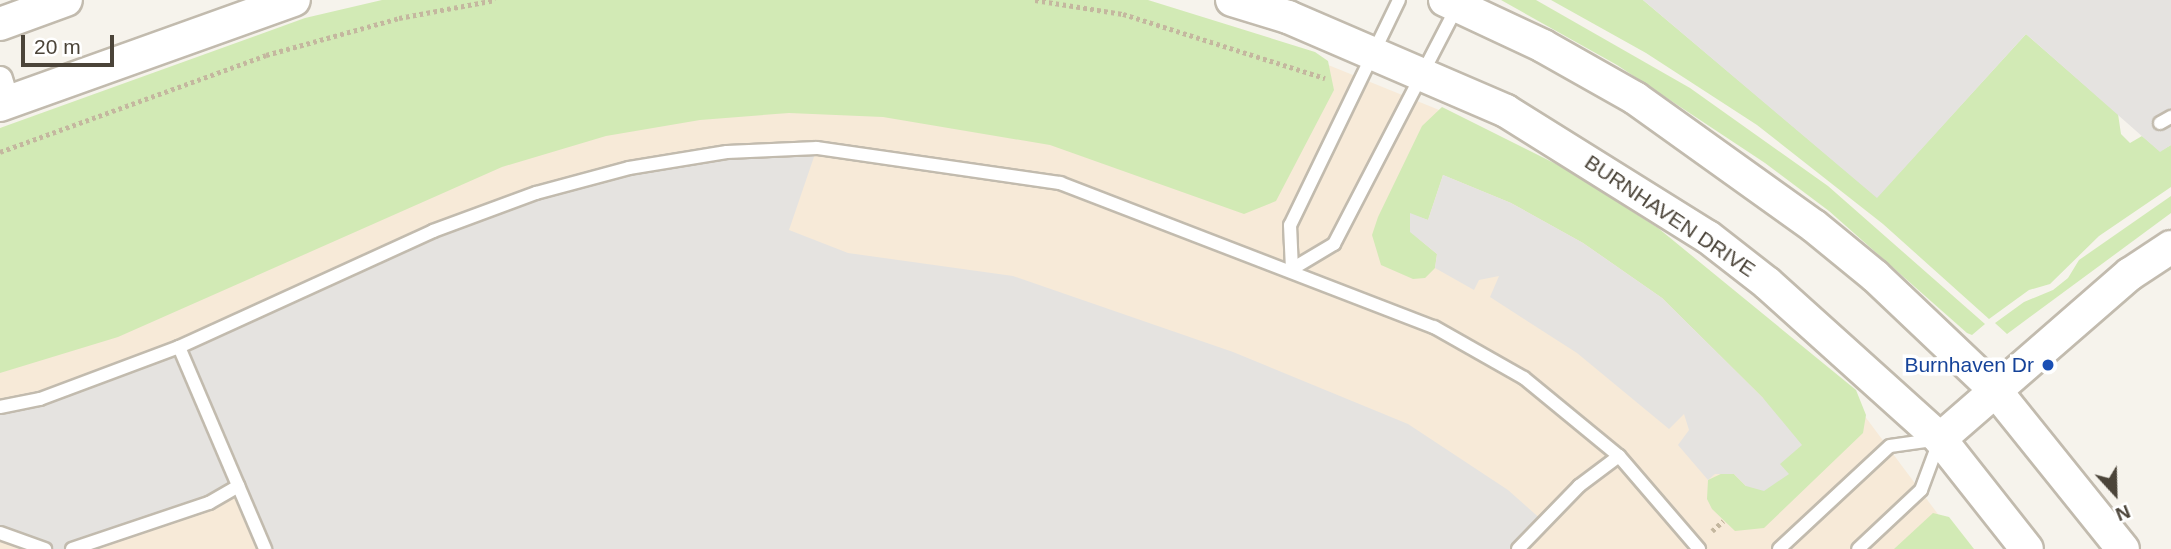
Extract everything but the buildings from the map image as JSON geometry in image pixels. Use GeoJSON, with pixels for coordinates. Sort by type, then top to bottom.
{"type":"FeatureCollection","features":[{"type":"Feature","properties":{"kind":"street"},"geometry":{"type":"LineString","coordinates":[[0,24],[66,0]]}},
{"type":"Feature","properties":{"kind":"street"},"geometry":{"type":"LineString","coordinates":[[2,95],[295,0]]}},
{"type":"Feature","properties":{"kind":"street","name":"BURNHAVEN DRIVE"},"geometry":{"type":"LineString","coordinates":[[1232,0],[1374,52],[1506,111],[1708,237],[1767,283],[1940,439],[2027,549]]}},
{"type":"Feature","properties":{"kind":"street"},"geometry":{"type":"LineString","coordinates":[[1454,2],[1634,98],[1752,178],[1875,276],[1995,390],[2123,549]]}},
{"type":"Feature","properties":{"kind":"street"},"geometry":{"type":"LineString","coordinates":[[1940,439],[2130,274],[2171,247]]}},
{"type":"Feature","properties":{"kind":"lane"},"geometry":{"type":"LineString","coordinates":[[1292,269],[1290,226],[1399,0]]}},
{"type":"Feature","properties":{"kind":"lane"},"geometry":{"type":"LineString","coordinates":[[1292,269],[1334,244],[1424,73],[1454,2]]}},
{"type":"Feature","properties":{"kind":"lane"},"geometry":{"type":"LineString","coordinates":[[0,407],[40,398],[179,347],[433,231],[536,193],[629,168],[727,152],[817,148],[1060,183],[1292,269],[1434,327],[1524,378],[1619,456],[1699,549]]}},
{"type":"Feature","properties":{"kind":"lane"},"geometry":{"type":"LineString","coordinates":[[179,347],[265,549]]}},
{"type":"Feature","properties":{"kind":"lane"},"geometry":{"type":"LineString","coordinates":[[1779,549],[1890,446],[1940,439],[1921,490],[1858,549]]}},
{"type":"Feature","properties":{"kind":"lane"},"geometry":{"type":"LineString","coordinates":[[1518,549],[1579,486],[1619,456]]}},
{"type":"Feature","properties":{"kind":"lane"},"geometry":{"type":"LineString","coordinates":[[72,549],[209,503],[239,486]]}},
{"type":"Feature","properties":{"kind":"lane"},"geometry":{"type":"LineString","coordinates":[[0,533],[45,549]]}},
{"type":"Feature","properties":{"kind":"path"},"geometry":{"type":"LineString","coordinates":[[0,152],[267,55],[399,18],[495,0]]}},
{"type":"Feature","properties":{"kind":"path"},"geometry":{"type":"LineString","coordinates":[[1035,0],[1123,14],[1325,78]]}},
{"type":"Feature","properties":{"kind":"shaded area"},"geometry":{"type":"Polygon","coordinates":[[[418,0],[1311,58],[1459,118],[1852,399],[1964,549],[0,549],[0,134],[418,0]]]}},
{"type":"Feature","properties":{"kind":"shaded area"},"geometry":{"type":"Polygon","coordinates":[[[1643,0],[2171,0],[2171,145],[2160,152],[2026,34],[1877,198],[1643,0]]]}},
{"type":"Feature","properties":{"kind":"shaded area"},"geometry":{"type":"Polygon","coordinates":[[[817,148],[789,230],[848,253],[1013,276],[1233,352],[1408,424],[1508,490],[1544,522],[1518,549],[265,549],[239,486],[72,549],[45,549],[0,533],[0,407],[179,347],[433,231],[629,168],[817,148]]]}},
{"type":"Feature","properties":{"kind":"shaded area"},"geometry":{"type":"Polygon","coordinates":[[[1443,175],[1511,203],[1583,243],[1662,298],[1763,398],[1802,445],[1780,464],[1789,474],[1764,491],[1746,486],[1734,474],[1715,474],[1708,480],[1678,445],[1689,430],[1684,414],[1669,429],[1577,353],[1490,297],[1499,276],[1479,280],[1474,290],[1435,268],[1437,254],[1410,232],[1410,213],[1428,220],[1443,175]]]}},
{"type":"Feature","properties":{"kind":"green space"},"geometry":{"type":"Polygon","coordinates":[[[382,0],[1148,0],[1315,52],[1328,61],[1334,90],[1276,201],[1244,214],[1050,145],[883,117],[789,113],[700,120],[606,136],[502,167],[118,337],[0,373],[0,128],[305,18],[382,0]]]}},
{"type":"Feature","properties":{"kind":"green space"},"geometry":{"type":"Polygon","coordinates":[[[1501,0],[1536,0],[1690,88],[1828,186],[1985,324],[1972,335],[1967,333],[1829,211],[1765,163],[1617,65],[1501,0]]]}},
{"type":"Feature","properties":{"kind":"green space"},"geometry":{"type":"Polygon","coordinates":[[[1551,0],[1643,0],[1877,197],[2026,34],[2118,114],[2121,134],[2130,143],[2142,136],[2160,151],[2171,145],[2171,187],[2099,236],[2050,284],[2029,290],[1989,319],[1883,224],[1757,125],[1646,53],[1551,0]]]}},
{"type":"Feature","properties":{"kind":"green space"},"geometry":{"type":"Polygon","coordinates":[[[1442,107],[1566,169],[1658,228],[1856,390],[1866,415],[1863,433],[1764,528],[1735,531],[1712,509],[1707,499],[1708,480],[1725,472],[1734,474],[1746,486],[1779,464],[1763,398],[1662,298],[1583,243],[1511,203],[1443,175],[1428,220],[1410,214],[1419,239],[1437,254],[1435,268],[1425,278],[1413,279],[1381,265],[1372,235],[1378,217],[1422,126],[1442,107]]]}},
{"type":"Feature","properties":{"kind":"green space"},"geometry":{"type":"Polygon","coordinates":[[[2171,196],[2171,213],[2007,334],[1995,323],[2024,302],[2053,290],[2068,278],[2079,260],[2171,196]]]}},
{"type":"Feature","properties":{"kind":"green space"},"geometry":{"type":"Polygon","coordinates":[[[1933,513],[1949,517],[1974,549],[1894,549],[1933,513]]]}},
{"type":"Feature","properties":{"kind":"place","name":"Burnhaven Dr"},"geometry":{"type":"Point","coordinates":[2048,365]}}]}
